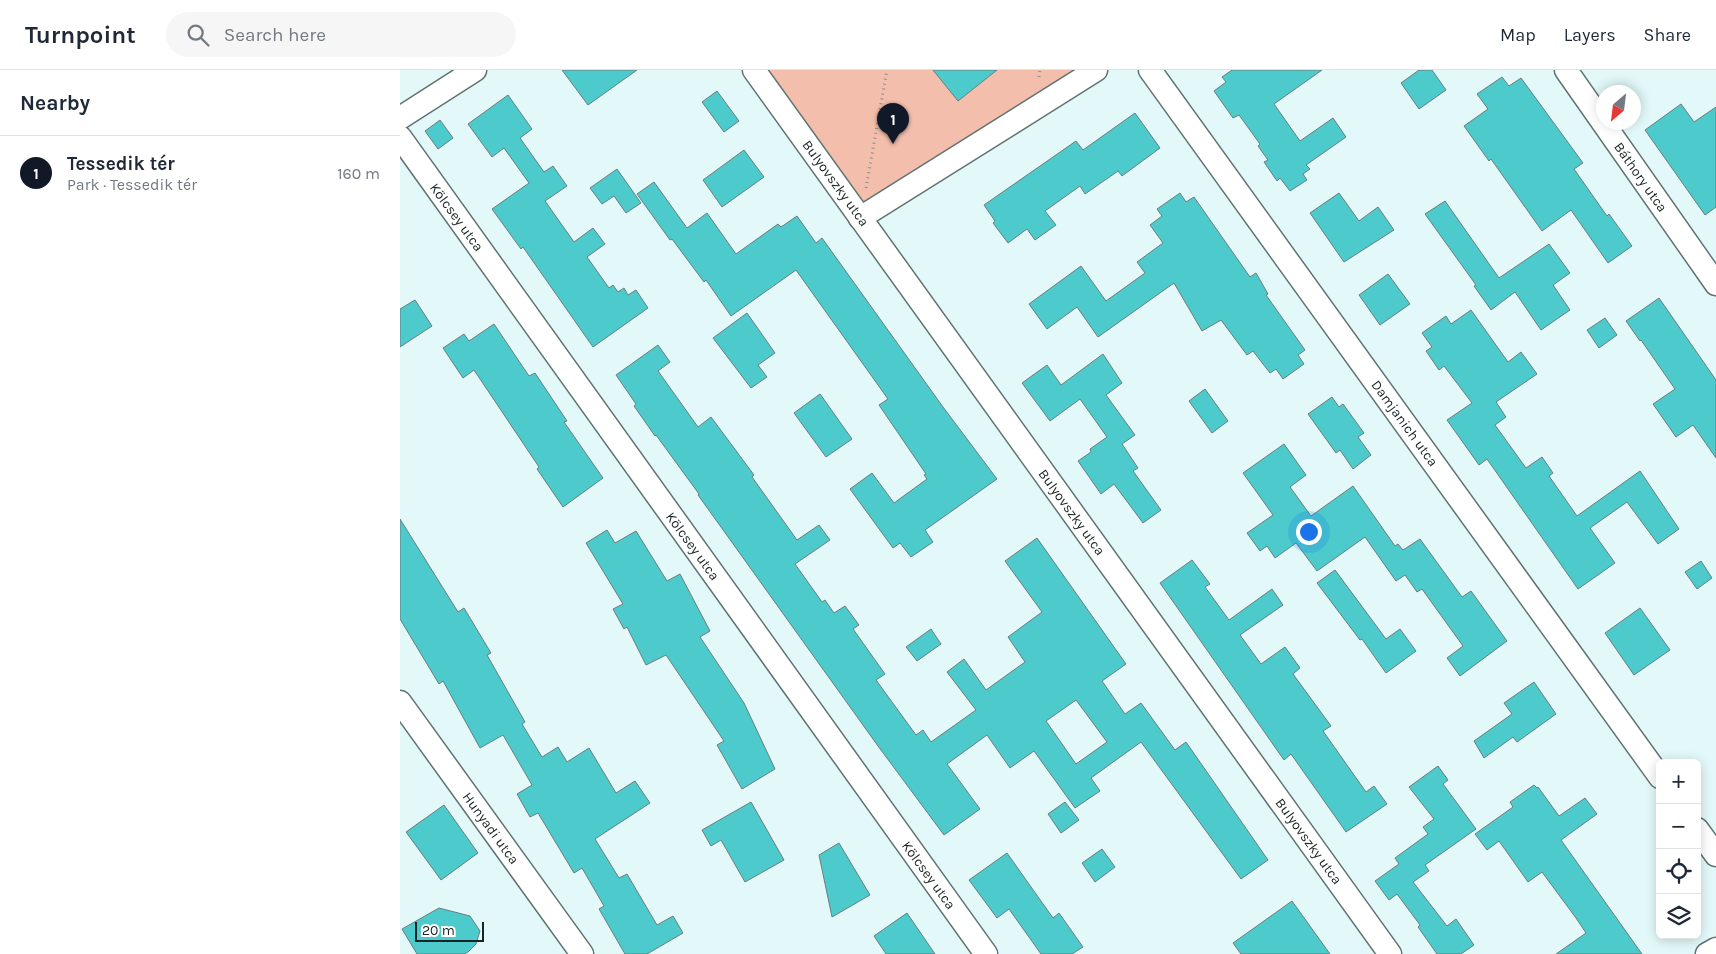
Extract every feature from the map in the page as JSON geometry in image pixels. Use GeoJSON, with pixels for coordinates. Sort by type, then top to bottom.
{"type":"FeatureCollection","features":[{"type":"Feature","properties":{"kind":"street"},"geometry":{"type":"LineString","coordinates":[[400,118],[476,70]]}},
{"type":"Feature","properties":{"kind":"street","name":"Bulyovszky utca"},"geometry":{"type":"LineString","coordinates":[[754,70],[1390,954]]}},
{"type":"Feature","properties":{"kind":"street"},"geometry":{"type":"LineString","coordinates":[[860,218],[1096,70]]}},
{"type":"Feature","properties":{"kind":"street","name":"Damjanich utca"},"geometry":{"type":"LineString","coordinates":[[1150,70],[1656,771]]}},
{"type":"Feature","properties":{"kind":"street","name":"Báthory utca"},"geometry":{"type":"LineString","coordinates":[[1566,70],[1716,284]]}},
{"type":"Feature","properties":{"kind":"street","name":"Kölcsey utca"},"geometry":{"type":"LineString","coordinates":[[400,137],[986,954]]}},
{"type":"Feature","properties":{"kind":"street","name":"Hunyadi utca"},"geometry":{"type":"LineString","coordinates":[[400,702],[582,954]]}},
{"type":"Feature","properties":{"kind":"street"},"geometry":{"type":"LineString","coordinates":[[1701,834],[1716,855]]}},
{"type":"Feature","properties":{"kind":"street"},"geometry":{"type":"LineString","coordinates":[[1707,954],[1716,949]]}},
{"type":"Feature","properties":{"kind":"path"},"geometry":{"type":"LineString","coordinates":[[860,218],[888,70]]}},
{"type":"Feature","properties":{"kind":"path"},"geometry":{"type":"LineString","coordinates":[[1038,77],[1040,70]]}},
{"type":"Feature","properties":{"kind":"shaded area"},"geometry":{"type":"Polygon","coordinates":[[[754,70],[1096,70],[860,218],[754,70]]]}},
{"type":"Feature","properties":{"kind":"building"},"geometry":{"type":"Polygon","coordinates":[[[562,70],[637,70],[588,105],[562,70]]]}},
{"type":"Feature","properties":{"kind":"building"},"geometry":{"type":"Polygon","coordinates":[[[933,70],[997,70],[958,101],[933,70]]]}},
{"type":"Feature","properties":{"kind":"building"},"geometry":{"type":"Polygon","coordinates":[[[1232,70],[1322,70],[1274,104],[1300,141],[1333,118],[1346,137],[1306,165],[1310,169],[1303,174],[1307,180],[1290,191],[1280,178],[1277,181],[1264,162],[1268,160],[1258,146],[1260,144],[1239,115],[1233,118],[1214,91],[1226,82],[1222,77],[1232,70]]]}},
{"type":"Feature","properties":{"kind":"building"},"geometry":{"type":"Polygon","coordinates":[[[1419,70],[1432,70],[1446,90],[1419,109],[1401,83],[1419,70]]]}},
{"type":"Feature","properties":{"kind":"building"},"geometry":{"type":"Polygon","coordinates":[[[1502,77],[1509,86],[1521,78],[1583,163],[1574,169],[1607,216],[1609,214],[1632,246],[1608,263],[1571,210],[1542,231],[1491,159],[1489,161],[1464,126],[1488,109],[1477,94],[1502,77]]]}},
{"type":"Feature","properties":{"kind":"building"},"geometry":{"type":"Polygon","coordinates":[[[717,91],[739,121],[724,132],[702,102],[717,91]]]}},
{"type":"Feature","properties":{"kind":"building"},"geometry":{"type":"Polygon","coordinates":[[[508,95],[532,129],[520,138],[544,172],[553,166],[567,186],[545,201],[574,242],[593,228],[605,244],[587,257],[609,288],[613,285],[618,292],[624,288],[628,295],[636,290],[648,308],[593,347],[523,247],[521,249],[492,209],[529,183],[504,148],[492,157],[468,124],[508,95]]]}},
{"type":"Feature","properties":{"kind":"building"},"geometry":{"type":"Polygon","coordinates":[[[1681,104],[1694,122],[1716,107],[1716,207],[1705,215],[1645,130],[1681,104]]]}},
{"type":"Feature","properties":{"kind":"building"},"geometry":{"type":"Polygon","coordinates":[[[1135,113],[1160,148],[1122,176],[1118,171],[1085,194],[1080,186],[1045,211],[1056,225],[1035,240],[1027,229],[1008,243],[993,223],[995,221],[984,205],[1076,141],[1083,150],[1135,113]]]}},
{"type":"Feature","properties":{"kind":"building"},"geometry":{"type":"Polygon","coordinates":[[[440,120],[453,138],[438,149],[425,131],[440,120]]]}},
{"type":"Feature","properties":{"kind":"building"},"geometry":{"type":"Polygon","coordinates":[[[744,150],[764,177],[722,207],[703,180],[744,150]]]}},
{"type":"Feature","properties":{"kind":"building"},"geometry":{"type":"Polygon","coordinates":[[[617,169],[641,203],[626,213],[614,196],[602,204],[590,188],[617,169]]]}},
{"type":"Feature","properties":{"kind":"building"},"geometry":{"type":"Polygon","coordinates":[[[654,182],[687,228],[707,213],[736,254],[778,224],[781,227],[797,216],[816,243],[822,238],[997,479],[925,530],[933,542],[911,557],[900,543],[893,548],[850,489],[872,473],[894,503],[927,479],[924,475],[926,474],[879,405],[888,399],[796,270],[731,316],[706,280],[704,282],[672,239],[670,240],[637,194],[654,182]]]}},
{"type":"Feature","properties":{"kind":"building"},"geometry":{"type":"Polygon","coordinates":[[[1180,193],[1186,202],[1194,197],[1250,277],[1256,273],[1268,294],[1266,295],[1305,350],[1298,355],[1304,364],[1283,379],[1276,369],[1270,373],[1253,351],[1247,355],[1221,320],[1202,331],[1174,283],[1098,337],[1077,307],[1047,329],[1029,304],[1081,266],[1106,301],[1145,273],[1137,262],[1163,243],[1150,225],[1162,216],[1157,209],[1180,193]]]}},
{"type":"Feature","properties":{"kind":"building"},"geometry":{"type":"Polygon","coordinates":[[[1339,193],[1359,221],[1378,207],[1394,230],[1344,262],[1310,213],[1339,193]]]}},
{"type":"Feature","properties":{"kind":"building"},"geometry":{"type":"Polygon","coordinates":[[[1445,201],[1499,278],[1549,244],[1570,273],[1553,285],[1570,310],[1541,330],[1515,292],[1491,310],[1474,286],[1476,285],[1425,214],[1445,201]]]}},
{"type":"Feature","properties":{"kind":"building"},"geometry":{"type":"Polygon","coordinates":[[[1388,274],[1410,304],[1380,325],[1359,295],[1388,274]]]}},
{"type":"Feature","properties":{"kind":"building"},"geometry":{"type":"Polygon","coordinates":[[[1659,298],[1716,380],[1716,458],[1693,425],[1676,437],[1653,404],[1675,389],[1626,321],[1659,298]]]}},
{"type":"Feature","properties":{"kind":"building"},"geometry":{"type":"Polygon","coordinates":[[[415,300],[432,326],[400,347],[400,309],[415,300]]]}},
{"type":"Feature","properties":{"kind":"building"},"geometry":{"type":"Polygon","coordinates":[[[1471,310],[1508,362],[1521,352],[1537,374],[1496,402],[1506,417],[1495,425],[1526,468],[1542,457],[1553,473],[1549,476],[1577,516],[1640,471],[1679,529],[1658,544],[1627,502],[1590,528],[1615,563],[1578,589],[1487,459],[1479,465],[1447,420],[1472,403],[1444,366],[1439,370],[1426,351],[1432,347],[1422,333],[1446,316],[1451,324],[1471,310]]]}},
{"type":"Feature","properties":{"kind":"building"},"geometry":{"type":"Polygon","coordinates":[[[747,313],[775,353],[758,365],[767,377],[751,388],[713,338],[747,313]]]}},
{"type":"Feature","properties":{"kind":"building"},"geometry":{"type":"Polygon","coordinates":[[[1605,318],[1617,335],[1599,348],[1587,330],[1605,318]]]}},
{"type":"Feature","properties":{"kind":"building"},"geometry":{"type":"Polygon","coordinates":[[[494,324],[529,376],[535,373],[567,421],[564,422],[603,478],[563,507],[537,469],[539,467],[474,370],[463,378],[443,348],[464,334],[469,341],[494,324]]]}},
{"type":"Feature","properties":{"kind":"building"},"geometry":{"type":"Polygon","coordinates":[[[658,345],[670,362],[658,371],[698,427],[711,417],[754,475],[752,477],[797,540],[819,525],[830,540],[795,564],[822,602],[825,600],[834,613],[845,606],[859,625],[853,629],[885,674],[876,680],[916,735],[923,730],[931,742],[976,710],[947,672],[964,659],[986,690],[1025,662],[1008,637],[1042,612],[1005,561],[1037,538],[1126,664],[1102,681],[1125,714],[1141,703],[1175,750],[1186,742],[1268,860],[1241,879],[1141,742],[1091,778],[1100,791],[1075,808],[1034,751],[1010,768],[987,735],[947,764],[980,809],[944,835],[878,746],[699,494],[655,436],[634,406],[636,404],[616,375],[658,345]],[[1076,700],[1046,721],[1076,764],[1107,742],[1076,700]]]}},
{"type":"Feature","properties":{"kind":"building"},"geometry":{"type":"Polygon","coordinates":[[[1103,354],[1122,383],[1106,395],[1135,435],[1122,444],[1138,468],[1133,471],[1161,510],[1143,523],[1114,484],[1101,494],[1078,461],[1091,452],[1090,449],[1107,437],[1080,399],[1050,421],[1022,383],[1047,365],[1061,385],[1103,354]]]}},
{"type":"Feature","properties":{"kind":"building"},"geometry":{"type":"Polygon","coordinates":[[[1205,389],[1228,421],[1212,433],[1189,401],[1205,389]]]}},
{"type":"Feature","properties":{"kind":"building"},"geometry":{"type":"Polygon","coordinates":[[[820,394],[852,439],[826,457],[794,413],[820,394]]]}},
{"type":"Feature","properties":{"kind":"building"},"geometry":{"type":"Polygon","coordinates":[[[1332,397],[1339,407],[1343,404],[1364,433],[1358,437],[1371,455],[1353,469],[1340,450],[1336,453],[1308,414],[1332,397]]]}},
{"type":"Feature","properties":{"kind":"building"},"geometry":{"type":"Polygon","coordinates":[[[1284,444],[1306,475],[1290,487],[1311,516],[1353,486],[1395,546],[1398,544],[1403,550],[1420,539],[1462,597],[1471,591],[1507,641],[1460,676],[1447,658],[1463,646],[1422,589],[1417,592],[1405,575],[1396,581],[1365,537],[1317,571],[1296,543],[1275,558],[1267,546],[1260,551],[1247,533],[1273,515],[1243,473],[1284,444]]]}},
{"type":"Feature","properties":{"kind":"building"},"geometry":{"type":"Polygon","coordinates":[[[400,519],[458,612],[464,608],[491,653],[487,655],[525,722],[522,724],[542,757],[558,747],[567,762],[589,748],[616,793],[635,781],[650,803],[595,839],[619,878],[627,874],[657,925],[673,916],[683,933],[647,954],[625,954],[599,909],[604,906],[582,868],[574,873],[538,813],[530,817],[517,794],[532,785],[503,735],[480,748],[443,681],[439,684],[400,619],[400,519]]]}},
{"type":"Feature","properties":{"kind":"building"},"geometry":{"type":"Polygon","coordinates":[[[607,530],[615,543],[636,531],[667,581],[680,574],[710,631],[700,637],[744,703],[775,769],[742,789],[717,745],[724,741],[666,655],[646,665],[627,627],[624,629],[613,609],[623,604],[586,543],[607,530]]]}},
{"type":"Feature","properties":{"kind":"building"},"geometry":{"type":"Polygon","coordinates":[[[1192,560],[1210,584],[1205,587],[1229,620],[1272,589],[1283,605],[1240,635],[1261,664],[1285,647],[1300,668],[1293,674],[1331,726],[1323,731],[1366,792],[1374,786],[1387,804],[1346,832],[1291,754],[1284,760],[1160,583],[1192,560]]]}},
{"type":"Feature","properties":{"kind":"building"},"geometry":{"type":"Polygon","coordinates":[[[1701,561],[1712,578],[1697,589],[1685,572],[1701,561]]]}},
{"type":"Feature","properties":{"kind":"building"},"geometry":{"type":"Polygon","coordinates":[[[1335,570],[1386,639],[1400,629],[1416,651],[1386,673],[1362,639],[1360,640],[1317,583],[1335,570]]]}},
{"type":"Feature","properties":{"kind":"building"},"geometry":{"type":"Polygon","coordinates":[[[1640,608],[1670,650],[1634,675],[1605,633],[1640,608]]]}},
{"type":"Feature","properties":{"kind":"building"},"geometry":{"type":"Polygon","coordinates":[[[931,629],[941,644],[917,661],[906,647],[931,629]]]}},
{"type":"Feature","properties":{"kind":"building"},"geometry":{"type":"Polygon","coordinates":[[[1534,682],[1556,714],[1517,742],[1513,737],[1484,758],[1474,741],[1512,714],[1504,703],[1534,682]]]}},
{"type":"Feature","properties":{"kind":"building"},"geometry":{"type":"Polygon","coordinates":[[[1438,766],[1448,780],[1443,784],[1476,829],[1425,865],[1429,871],[1413,882],[1447,926],[1456,919],[1474,945],[1461,954],[1437,954],[1418,927],[1420,925],[1397,894],[1389,900],[1375,881],[1399,864],[1395,858],[1428,834],[1423,827],[1434,819],[1409,787],[1438,766]]]}},
{"type":"Feature","properties":{"kind":"building"},"geometry":{"type":"Polygon","coordinates":[[[1534,785],[1538,787],[1559,816],[1585,798],[1597,814],[1561,840],[1642,954],[1556,954],[1586,933],[1576,918],[1542,872],[1528,882],[1499,841],[1487,850],[1475,834],[1513,807],[1510,802],[1534,785]]]}},
{"type":"Feature","properties":{"kind":"building"},"geometry":{"type":"Polygon","coordinates":[[[751,802],[784,860],[745,882],[721,840],[711,846],[702,830],[751,802]]]}},
{"type":"Feature","properties":{"kind":"building"},"geometry":{"type":"Polygon","coordinates":[[[1065,802],[1079,820],[1061,833],[1048,814],[1065,802]]]}},
{"type":"Feature","properties":{"kind":"building"},"geometry":{"type":"Polygon","coordinates":[[[444,805],[478,853],[441,880],[406,832],[444,805]]]}},
{"type":"Feature","properties":{"kind":"building"},"geometry":{"type":"Polygon","coordinates":[[[839,843],[870,895],[832,917],[819,855],[839,843]]]}},
{"type":"Feature","properties":{"kind":"building"},"geometry":{"type":"Polygon","coordinates":[[[1102,849],[1115,867],[1095,882],[1082,863],[1102,849]]]}},
{"type":"Feature","properties":{"kind":"building"},"geometry":{"type":"Polygon","coordinates":[[[1007,853],[1053,918],[1059,913],[1083,947],[1072,954],[1041,954],[1009,909],[997,918],[969,880],[1007,853]]]}},
{"type":"Feature","properties":{"kind":"building"},"geometry":{"type":"Polygon","coordinates":[[[1292,901],[1330,954],[1241,954],[1233,943],[1292,901]]]}},
{"type":"Feature","properties":{"kind":"building"},"geometry":{"type":"Polygon","coordinates":[[[439,908],[470,916],[480,931],[476,944],[468,952],[464,954],[417,954],[402,929],[439,908]]]}},
{"type":"Feature","properties":{"kind":"building"},"geometry":{"type":"Polygon","coordinates":[[[907,913],[935,954],[886,954],[874,936],[907,913]]]}},
{"type":"Feature","properties":{"kind":"place","name":"Tessedik tér"},"geometry":{"type":"Point","coordinates":[893,144]}}]}
